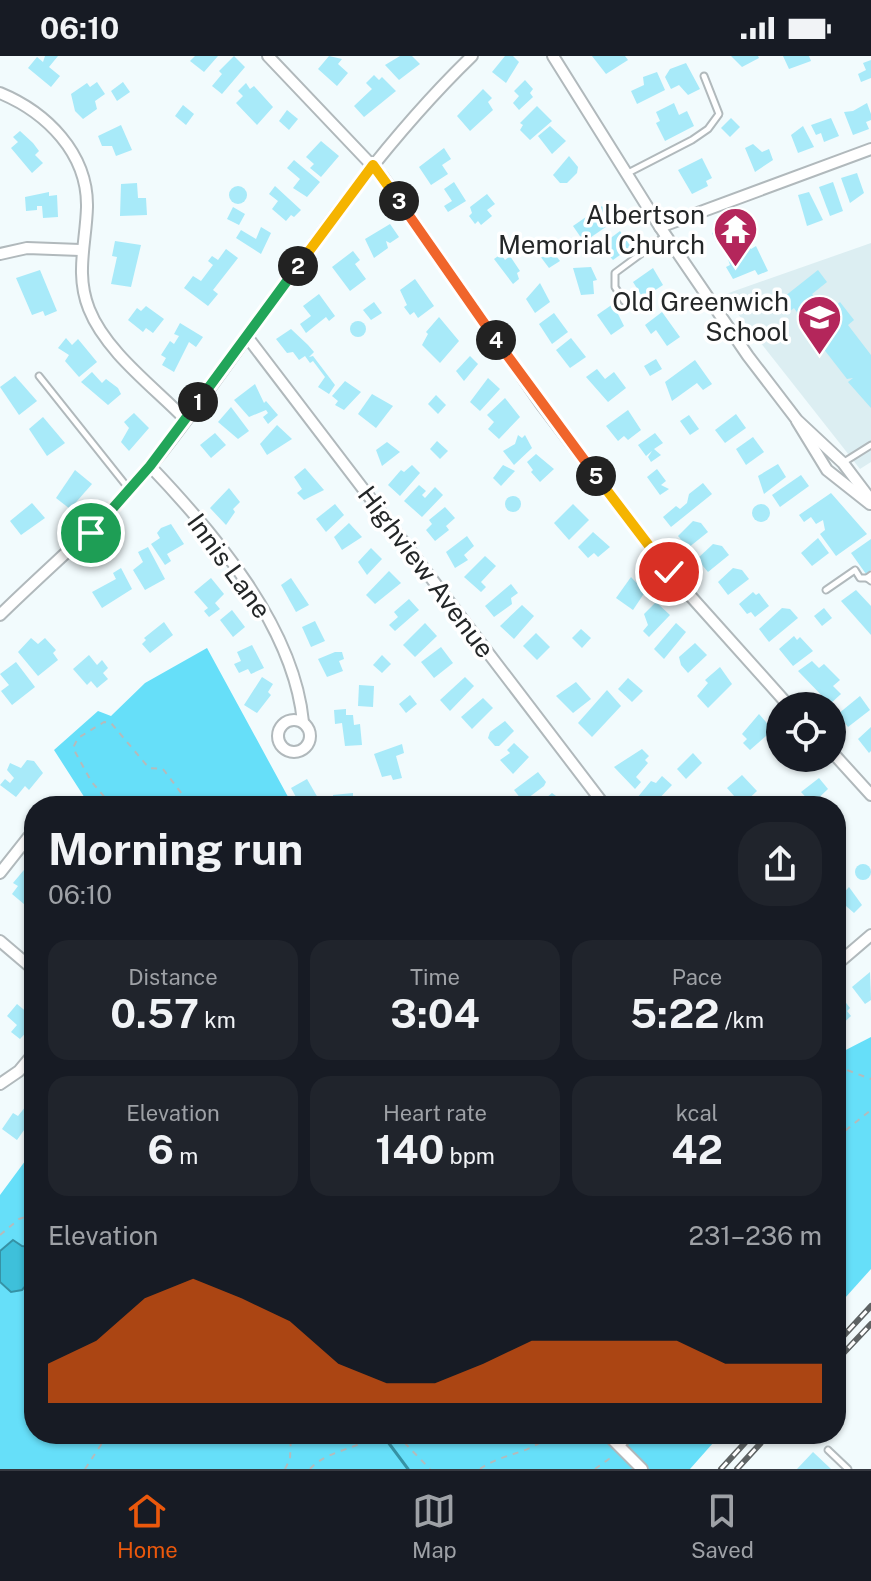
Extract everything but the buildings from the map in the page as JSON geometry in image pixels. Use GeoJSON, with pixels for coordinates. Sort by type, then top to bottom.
{"type":"FeatureCollection","features":[{"type":"Feature","properties":{"kind":"street"},"geometry":{"type":"LineString","coordinates":[[268,56],[373,165],[541,404],[669,572],[776,692]]}},
{"type":"Feature","properties":{"kind":"street"},"geometry":{"type":"LineString","coordinates":[[0,615],[91,533],[130,490],[248,338],[373,165],[472,56]]}},
{"type":"Feature","properties":{"kind":"street"},"geometry":{"type":"LineString","coordinates":[[553,56],[663,231],[748,356],[797,420],[827,470],[871,502]]}},
{"type":"Feature","properties":{"kind":"street"},"geometry":{"type":"LineString","coordinates":[[0,93],[37,111],[70,149],[81,171],[87,204],[80,250],[82,290],[102,333],[185,419]]}},
{"type":"Feature","properties":{"kind":"street"},"geometry":{"type":"LineString","coordinates":[[663,231],[871,149]]}},
{"type":"Feature","properties":{"kind":"street"},"geometry":{"type":"LineString","coordinates":[[0,254],[27,248],[80,250]]}},
{"type":"Feature","properties":{"kind":"street","name":"Highview Avenue"},"geometry":{"type":"LineString","coordinates":[[248,338],[597,796]]}},
{"type":"Feature","properties":{"kind":"street"},"geometry":{"type":"LineString","coordinates":[[797,420],[843,464],[871,502]]}},
{"type":"Feature","properties":{"kind":"street"},"geometry":{"type":"LineString","coordinates":[[827,470],[828,460],[843,464],[850,477],[842,482]]}},
{"type":"Feature","properties":{"kind":"street","name":"Innis Lane"},"geometry":{"type":"LineString","coordinates":[[150,466],[253,593],[299,687],[303,722]]}},
{"type":"Feature","properties":{"kind":"street"},"geometry":{"type":"LineString","coordinates":[[846,767],[871,795]]}},
{"type":"Feature","properties":{"kind":"street"},"geometry":{"type":"LineString","coordinates":[[0,873],[24,843]]}},
{"type":"Feature","properties":{"kind":"street"},"geometry":{"type":"LineString","coordinates":[[846,956],[871,935]]}},
{"type":"Feature","properties":{"kind":"street"},"geometry":{"type":"LineString","coordinates":[[0,941],[24,961]]}},
{"type":"Feature","properties":{"kind":"street"},"geometry":{"type":"LineString","coordinates":[[0,1084],[24,1065]]}},
{"type":"Feature","properties":{"kind":"street"},"geometry":{"type":"LineString","coordinates":[[617,1444],[642,1469]]}},
{"type":"Feature","properties":{"kind":"lane"},"geometry":{"type":"LineString","coordinates":[[627,173],[708,129],[719,114],[704,76]]}},
{"type":"Feature","properties":{"kind":"lane"},"geometry":{"type":"LineString","coordinates":[[624,301],[615,287],[615,273],[663,231]]}},
{"type":"Feature","properties":{"kind":"lane"},"geometry":{"type":"LineString","coordinates":[[39,376],[130,490]]}},
{"type":"Feature","properties":{"kind":"lane"},"geometry":{"type":"LineString","coordinates":[[843,464],[871,445]]}},
{"type":"Feature","properties":{"kind":"lane"},"geometry":{"type":"LineString","coordinates":[[826,590],[855,570],[860,578],[870,578]]}},
{"type":"Feature","properties":{"kind":"lane"},"geometry":{"type":"LineString","coordinates":[[620,1447],[623,1444]]}},
{"type":"Feature","properties":{"kind":"lane"},"geometry":{"type":"LineString","coordinates":[[828,1450],[848,1469]]}},
{"type":"Feature","properties":{"kind":"path"},"geometry":{"type":"LineString","coordinates":[[104,796],[91,781],[73,748],[78,738],[104,722],[111,723],[149,768],[163,769],[183,796]]}},
{"type":"Feature","properties":{"kind":"path"},"geometry":{"type":"LineString","coordinates":[[846,1070],[871,1079]]}},
{"type":"Feature","properties":{"kind":"path"},"geometry":{"type":"LineString","coordinates":[[846,1130],[871,1110]]}},
{"type":"Feature","properties":{"kind":"path"},"geometry":{"type":"LineString","coordinates":[[0,1235],[24,1217]]}},
{"type":"Feature","properties":{"kind":"path"},"geometry":{"type":"LineString","coordinates":[[85,1469],[101,1444]]}},
{"type":"Feature","properties":{"kind":"path"},"geometry":{"type":"LineString","coordinates":[[285,1469],[290,1459],[291,1444]]}},
{"type":"Feature","properties":{"kind":"path"},"geometry":{"type":"LineString","coordinates":[[310,1469],[325,1458],[363,1444]]}},
{"type":"Feature","properties":{"kind":"path"},"geometry":{"type":"LineString","coordinates":[[406,1444],[430,1469]]}},
{"type":"Feature","properties":{"kind":"path"},"geometry":{"type":"LineString","coordinates":[[480,1469],[498,1458],[528,1451],[537,1444]]}},
{"type":"Feature","properties":{"kind":"path"},"geometry":{"type":"LineString","coordinates":[[595,1469],[620,1447]]}},
{"type":"Feature","properties":{"kind":"shaded area","name":"Old Greenwich School"},"geometry":{"type":"Polygon","coordinates":[[[871,243],[871,462],[860,469],[723,295],[871,243]]]}},
{"type":"Feature","properties":{"kind":"shaded area"},"geometry":{"type":"Polygon","coordinates":[[[207,648],[288,796],[84,796],[54,750],[98,711],[111,716],[145,683],[207,648]]]}},
{"type":"Feature","properties":{"kind":"shaded area"},"geometry":{"type":"Polygon","coordinates":[[[871,1037],[871,1269],[846,1297],[846,1050],[871,1037]]]}},
{"type":"Feature","properties":{"kind":"shaded area"},"geometry":{"type":"Polygon","coordinates":[[[24,1163],[24,1444],[712,1444],[690,1469],[0,1469],[0,1195],[24,1163]]]}},
{"type":"Feature","properties":{"kind":"shaded area"},"geometry":{"type":"Polygon","coordinates":[[[13,1240],[24,1246],[22,1290],[11,1292],[0,1282],[0,1251],[13,1240]]]}},
{"type":"Feature","properties":{"kind":"waterway"},"geometry":{"type":"LineString","coordinates":[[389,1444],[408,1469]]}},
{"type":"Feature","properties":{"kind":"railway"},"geometry":{"type":"LineString","coordinates":[[846,1333],[871,1306]]}},
{"type":"Feature","properties":{"kind":"railway"},"geometry":{"type":"LineString","coordinates":[[846,1350],[871,1324]]}},
{"type":"Feature","properties":{"kind":"railway"},"geometry":{"type":"LineString","coordinates":[[721,1469],[744,1444]]}},
{"type":"Feature","properties":{"kind":"railway"},"geometry":{"type":"LineString","coordinates":[[737,1469],[760,1444]]}},
{"type":"Feature","properties":{"kind":"place","name":"Albertson Memorial Church"},"geometry":{"type":"Point","coordinates":[736,269]}},
{"type":"Feature","properties":{"kind":"place","name":"Old Greenwich School"},"geometry":{"type":"Point","coordinates":[820,356]}},
{"type":"Feature","properties":{"kind":"route"},"geometry":{"type":"LineString","coordinates":[[91,533],[163,450],[373,165],[541,404],[669,572]]}}]}
